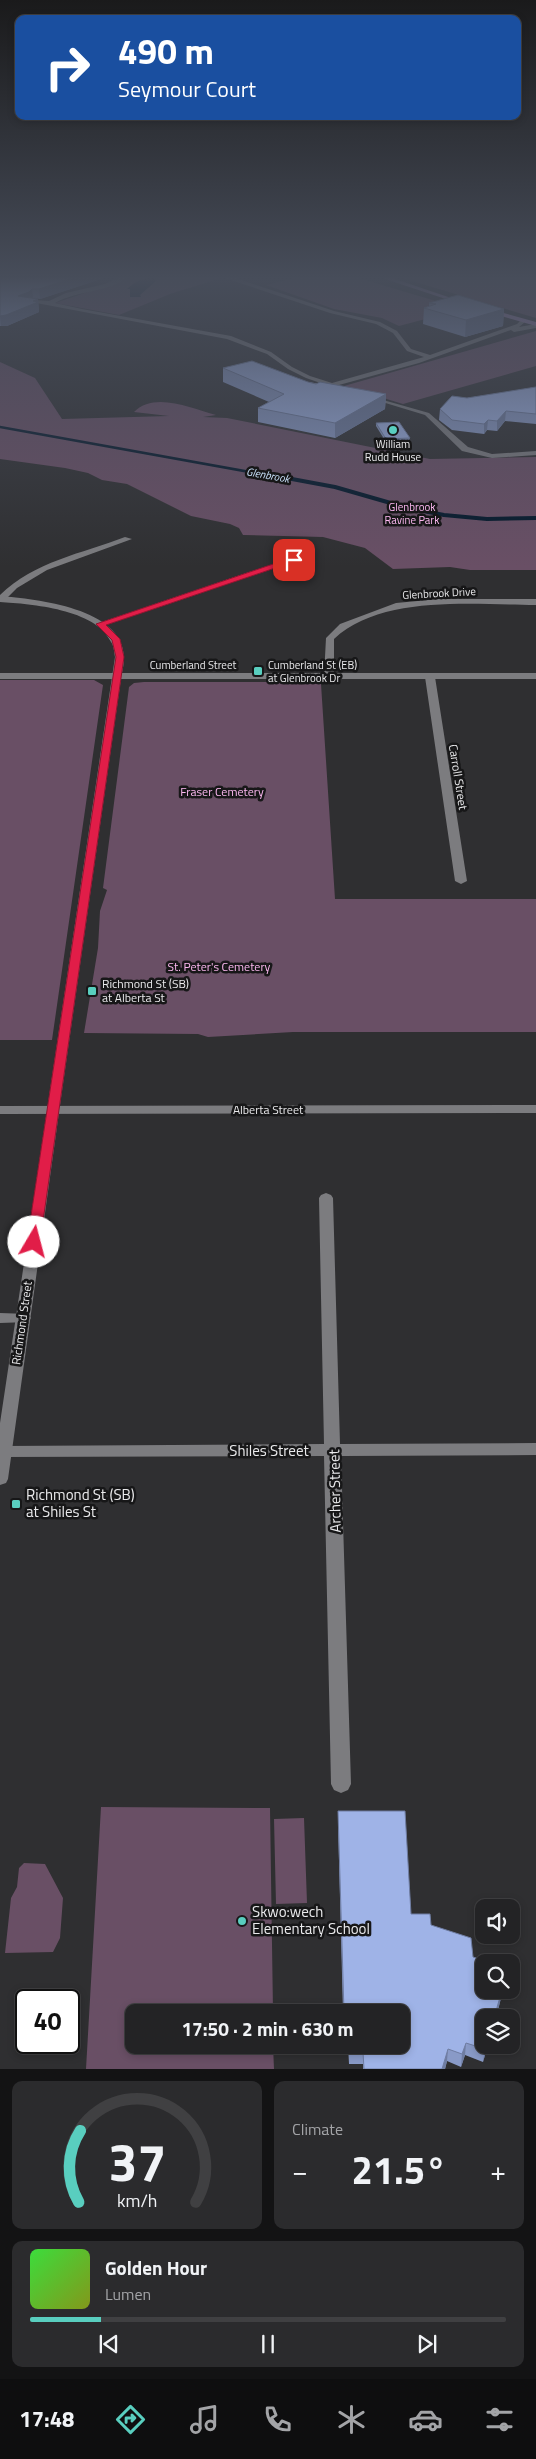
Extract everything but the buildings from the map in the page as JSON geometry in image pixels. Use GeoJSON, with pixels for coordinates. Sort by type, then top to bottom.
{"type":"FeatureCollection","features":[{"type":"Feature","properties":{"kind":"street"},"geometry":{"type":"LineString","coordinates":[[303,374],[332,386],[350,391]]}},
{"type":"Feature","properties":{"kind":"street"},"geometry":{"type":"LineString","coordinates":[[332,386],[374,374]]}},
{"type":"Feature","properties":{"kind":"street"},"geometry":{"type":"LineString","coordinates":[[359,394],[411,408],[434,419],[453,440],[465,449],[492,456],[536,453]]}},
{"type":"Feature","properties":{"kind":"street"},"geometry":{"type":"LineString","coordinates":[[1,599],[11,588],[32,572],[60,560],[128,539]]}},
{"type":"Feature","properties":{"kind":"street"},"geometry":{"type":"LineString","coordinates":[[100,624],[294,560]]}},
{"type":"Feature","properties":{"kind":"street","name":"Richmond Street"},"geometry":{"type":"LineString","coordinates":[[0,1479],[52,1110],[118,676],[120,649],[116,639],[100,624],[61,607],[1,599]]}},
{"type":"Feature","properties":{"kind":"street","name":"Glenbrook Drive"},"geometry":{"type":"LineString","coordinates":[[329,676],[330,638],[343,626],[385,610],[418,602],[536,602]]}},
{"type":"Feature","properties":{"kind":"street","name":"Cumberland Street"},"geometry":{"type":"LineString","coordinates":[[0,676],[536,676]]}},
{"type":"Feature","properties":{"kind":"street","name":"Carroll Street"},"geometry":{"type":"LineString","coordinates":[[430,677],[462,881]]}},
{"type":"Feature","properties":{"kind":"street","name":"Alberta Street"},"geometry":{"type":"LineString","coordinates":[[0,1110],[536,1109]]}},
{"type":"Feature","properties":{"kind":"street","name":"Archer Street"},"geometry":{"type":"LineString","coordinates":[[326,1198],[334,1450],[341,1784]]}},
{"type":"Feature","properties":{"kind":"street"},"geometry":{"type":"LineString","coordinates":[[0,1318],[23,1318]]}},
{"type":"Feature","properties":{"kind":"street","name":"Shiles Street"},"geometry":{"type":"LineString","coordinates":[[3,1452],[536,1450]]}},
{"type":"Feature","properties":{"kind":"green space","name":"Glenbrook Ravine Park"},"geometry":{"type":"Polygon","coordinates":[[[0,374],[25,374],[35,378],[62,419],[169,416],[134,412],[143,406],[163,402],[174,403],[216,415],[203,417],[227,418],[430,459],[536,457],[536,570],[470,570],[450,567],[393,569],[365,548],[323,537],[243,535],[239,528],[230,524],[191,516],[127,484],[102,480],[88,473],[65,468],[0,459],[0,374]]]}},
{"type":"Feature","properties":{"kind":"green space"},"geometry":{"type":"Polygon","coordinates":[[[387,374],[510,374],[403,404],[344,386],[387,374]]]}},
{"type":"Feature","properties":{"kind":"green space"},"geometry":{"type":"Polygon","coordinates":[[[0,680],[94,680],[103,685],[52,1040],[0,1040],[0,680]]]}},
{"type":"Feature","properties":{"kind":"green space"},"geometry":{"type":"Polygon","coordinates":[[[308,682],[321,684],[335,899],[536,899],[536,1032],[293,1032],[208,1037],[198,1034],[84,1033],[98,948],[100,911],[107,890],[103,888],[129,687],[134,683],[308,682]]]}},
{"type":"Feature","properties":{"kind":"green space"},"geometry":{"type":"Polygon","coordinates":[[[101,1807],[270,1808],[273,2004],[125,2004],[125,2054],[273,2054],[274,2069],[86,2069],[101,1807]]]}},
{"type":"Feature","properties":{"kind":"green space"},"geometry":{"type":"Polygon","coordinates":[[[304,1818],[307,1903],[276,1904],[274,1819],[304,1818]]]}},
{"type":"Feature","properties":{"kind":"green space"},"geometry":{"type":"Polygon","coordinates":[[[24,1863],[45,1864],[63,1898],[60,1938],[53,1952],[5,1953],[11,1898],[17,1887],[19,1868],[24,1863]]]}},
{"type":"Feature","properties":{"kind":"waterway","name":"Glenbrook"},"geometry":{"type":"LineString","coordinates":[[0,427],[272,476]]}},
{"type":"Feature","properties":{"kind":"waterway","name":"Glenbrook"},"geometry":{"type":"LineString","coordinates":[[265,474],[335,487],[408,508],[444,515],[487,519],[536,518]]}},
{"type":"Feature","properties":{"kind":"place","name":"William Rudd House"},"geometry":{"type":"Point","coordinates":[393,430]}},
{"type":"Feature","properties":{"kind":"place","name":"Cumberland St (EB) at Glenbrook Dr"},"geometry":{"type":"Point","coordinates":[258,671]}},
{"type":"Feature","properties":{"kind":"place","name":"Richmond St (SB) at Alberta St"},"geometry":{"type":"Point","coordinates":[92,991]}},
{"type":"Feature","properties":{"kind":"place","name":"Richmond St (SB) at Shiles St"},"geometry":{"type":"Point","coordinates":[16,1504]}},
{"type":"Feature","properties":{"kind":"place","name":"Skwo:wech Elementary School"},"geometry":{"type":"Point","coordinates":[242,1921]}},
{"type":"Feature","properties":{"kind":"route"},"geometry":{"type":"LineString","coordinates":[[34,1242],[120,657],[120,649],[116,639],[100,624],[294,560]]}},
{"type":"Feature","properties":{"kind":"park label","name":"Fraser Cemetery"},"geometry":{"type":"Point","coordinates":[222,792]}},
{"type":"Feature","properties":{"kind":"park label","name":"St. Peter's Cemetery"},"geometry":{"type":"Point","coordinates":[219,967]}}]}
